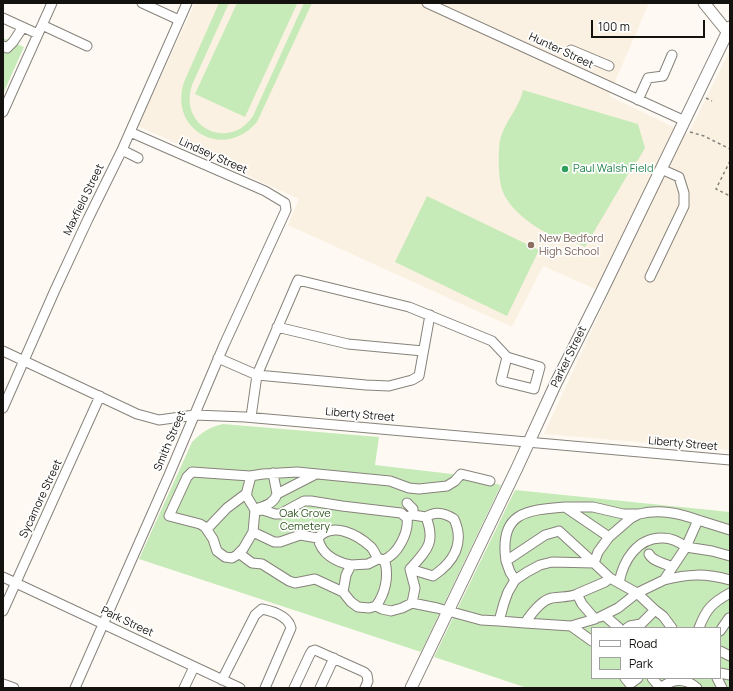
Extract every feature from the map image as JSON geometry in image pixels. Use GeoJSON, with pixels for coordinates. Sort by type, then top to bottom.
{"type":"FeatureCollection","features":[{"type":"Feature","properties":{"kind":"main road"},"geometry":{"type":"LineString","coordinates":[[704,3],[729,31]]}},
{"type":"Feature","properties":{"kind":"main road","name":"Parker Street"},"geometry":{"type":"LineString","coordinates":[[411,688],[556,383],[661,169],[686,126],[729,31]]}},
{"type":"Feature","properties":{"kind":"street"},"geometry":{"type":"LineString","coordinates":[[3,112],[52,3]]}},
{"type":"Feature","properties":{"kind":"street"},"geometry":{"type":"LineString","coordinates":[[142,3],[179,20]]}},
{"type":"Feature","properties":{"kind":"street","name":"Maxfield Street"},"geometry":{"type":"LineString","coordinates":[[3,408],[62,276],[122,150],[187,3]]}},
{"type":"Feature","properties":{"kind":"street","name":"Hunter Street"},"geometry":{"type":"LineString","coordinates":[[427,3],[638,100],[686,126]]}},
{"type":"Feature","properties":{"kind":"street"},"geometry":{"type":"LineString","coordinates":[[3,18],[23,27],[40,30],[87,46]]}},
{"type":"Feature","properties":{"kind":"street"},"geometry":{"type":"LineString","coordinates":[[3,46],[7,48],[23,27]]}},
{"type":"Feature","properties":{"kind":"street"},"geometry":{"type":"LineString","coordinates":[[571,50],[609,66]]}},
{"type":"Feature","properties":{"kind":"street"},"geometry":{"type":"LineString","coordinates":[[574,70],[581,54]]}},
{"type":"Feature","properties":{"kind":"street"},"geometry":{"type":"LineString","coordinates":[[638,100],[648,78],[663,76],[672,55]]}},
{"type":"Feature","properties":{"kind":"street","name":"Lindsey Street"},"geometry":{"type":"LineString","coordinates":[[130,132],[265,192],[285,203]]}},
{"type":"Feature","properties":{"kind":"street"},"geometry":{"type":"LineString","coordinates":[[122,150],[138,158]]}},
{"type":"Feature","properties":{"kind":"street"},"geometry":{"type":"LineString","coordinates":[[650,277],[684,206],[684,193],[679,177],[661,169]]}},
{"type":"Feature","properties":{"kind":"street","name":"Smith Street"},"geometry":{"type":"LineString","coordinates":[[75,688],[195,415],[218,358],[286,210],[285,203]]}},
{"type":"Feature","properties":{"kind":"street"},"geometry":{"type":"LineString","coordinates":[[251,417],[257,375],[298,280],[409,307],[492,341],[507,357],[540,367],[534,389],[502,380],[507,357]]}},
{"type":"Feature","properties":{"kind":"street"},"geometry":{"type":"LineString","coordinates":[[218,358],[257,375],[389,386],[412,380],[419,376],[430,315]]}},
{"type":"Feature","properties":{"kind":"street"},"geometry":{"type":"LineString","coordinates":[[277,327],[348,344],[423,351]]}},
{"type":"Feature","properties":{"kind":"street","name":"Liberty Street"},"geometry":{"type":"LineString","coordinates":[[3,351],[137,414],[154,419],[164,420],[195,415],[251,417],[730,460]]}},
{"type":"Feature","properties":{"kind":"street","name":"Sycamore Street"},"geometry":{"type":"LineString","coordinates":[[3,611],[100,396]]}},
{"type":"Feature","properties":{"kind":"street"},"geometry":{"type":"LineString","coordinates":[[251,476],[246,497],[255,510],[253,532],[240,554],[228,558],[220,554],[217,551],[213,539],[207,529],[200,524],[169,516],[189,474],[197,472],[251,476],[291,472],[390,482],[409,488],[419,489],[448,486],[461,474],[490,481]]}},
{"type":"Feature","properties":{"kind":"street"},"geometry":{"type":"LineString","coordinates":[[255,510],[272,502],[276,498],[277,494],[273,473]]}},
{"type":"Feature","properties":{"kind":"street"},"geometry":{"type":"LineString","coordinates":[[277,494],[316,474]]}},
{"type":"Feature","properties":{"kind":"street"},"geometry":{"type":"LineString","coordinates":[[207,529],[227,508],[247,493]]}},
{"type":"Feature","properties":{"kind":"street"},"geometry":{"type":"LineString","coordinates":[[255,510],[263,510],[280,514],[304,502],[311,501],[401,513],[410,516],[426,517],[430,514],[437,513],[454,519],[458,531],[458,545],[456,552],[442,570],[433,576],[410,569]]}},
{"type":"Feature","properties":{"kind":"street"},"geometry":{"type":"LineString","coordinates":[[318,538],[322,548],[329,555],[340,562],[351,565],[368,564],[390,557],[405,536],[408,527],[413,509],[407,503]]}},
{"type":"Feature","properties":{"kind":"street"},"geometry":{"type":"LineString","coordinates":[[565,506],[609,537]]}},
{"type":"Feature","properties":{"kind":"street"},"geometry":{"type":"LineString","coordinates":[[515,580],[506,561],[506,535],[509,526],[514,520],[530,510],[565,506],[593,506],[623,514],[639,514],[660,511],[673,512],[730,530]]}},
{"type":"Feature","properties":{"kind":"street"},"geometry":{"type":"LineString","coordinates":[[594,563],[598,552],[609,537],[631,518],[639,514]]}},
{"type":"Feature","properties":{"kind":"street"},"geometry":{"type":"LineString","coordinates":[[410,569],[429,546],[431,533],[426,517]]}},
{"type":"Feature","properties":{"kind":"street"},"geometry":{"type":"LineString","coordinates":[[664,580],[686,547],[698,520]]}},
{"type":"Feature","properties":{"kind":"street"},"geometry":{"type":"LineString","coordinates":[[318,538],[322,534],[330,531],[351,533],[373,548],[381,560],[386,564],[386,580],[382,596],[376,606]]}},
{"type":"Feature","properties":{"kind":"street"},"geometry":{"type":"LineString","coordinates":[[506,561],[545,535],[559,531],[610,578],[637,594],[663,616],[671,627]]}},
{"type":"Feature","properties":{"kind":"street"},"geometry":{"type":"LineString","coordinates":[[253,532],[274,542],[280,542],[300,534],[318,538]]}},
{"type":"Feature","properties":{"kind":"street"},"geometry":{"type":"LineString","coordinates":[[619,584],[621,571],[637,547],[644,541],[654,538],[675,540],[686,547],[712,551],[730,556]]}},
{"type":"Feature","properties":{"kind":"street"},"geometry":{"type":"LineString","coordinates":[[240,554],[252,563],[262,564],[295,583],[315,579],[343,592],[351,602],[358,607],[369,608],[376,606],[391,611],[412,603],[481,620],[526,624],[571,626],[600,617],[618,608],[637,594],[664,580],[701,574],[730,580]]}},
{"type":"Feature","properties":{"kind":"street"},"geometry":{"type":"LineString","coordinates":[[649,554],[654,560],[672,567]]}},
{"type":"Feature","properties":{"kind":"street"},"geometry":{"type":"LineString","coordinates":[[499,622],[504,603],[515,580],[540,565],[552,562],[594,563]]}},
{"type":"Feature","properties":{"kind":"street"},"geometry":{"type":"LineString","coordinates":[[343,592],[346,575],[351,565]]}},
{"type":"Feature","properties":{"kind":"street"},"geometry":{"type":"LineString","coordinates":[[410,569],[415,588],[412,603]]}},
{"type":"Feature","properties":{"kind":"street","name":"Park Street"},"geometry":{"type":"LineString","coordinates":[[3,577],[240,688]]}},
{"type":"Feature","properties":{"kind":"street"},"geometry":{"type":"LineString","coordinates":[[526,624],[534,611],[545,601],[553,597],[566,598],[605,582],[610,578]]}},
{"type":"Feature","properties":{"kind":"street"},"geometry":{"type":"LineString","coordinates":[[699,627],[709,607],[730,593]]}},
{"type":"Feature","properties":{"kind":"street"},"geometry":{"type":"LineString","coordinates":[[577,594],[582,604],[617,627]]}},
{"type":"Feature","properties":{"kind":"street"},"geometry":{"type":"LineString","coordinates":[[222,680],[255,615],[262,609],[268,610],[287,619],[291,628],[265,688]]}},
{"type":"Feature","properties":{"kind":"street"},"geometry":{"type":"LineString","coordinates":[[628,627],[643,626],[655,610]]}},
{"type":"Feature","properties":{"kind":"street"},"geometry":{"type":"LineString","coordinates":[[721,630],[730,618]]}},
{"type":"Feature","properties":{"kind":"street"},"geometry":{"type":"LineString","coordinates":[[571,626],[591,640]]}},
{"type":"Feature","properties":{"kind":"street"},"geometry":{"type":"LineString","coordinates":[[294,688],[312,651],[315,650],[364,672],[367,675],[368,681],[365,688]]}},
{"type":"Feature","properties":{"kind":"street"},"geometry":{"type":"LineString","coordinates":[[721,652],[730,656]]}},
{"type":"Feature","properties":{"kind":"street"},"geometry":{"type":"LineString","coordinates":[[320,688],[334,658]]}},
{"type":"Feature","properties":{"kind":"street"},"geometry":{"type":"LineString","coordinates":[[184,688],[194,667]]}},
{"type":"Feature","properties":{"kind":"street"},"geometry":{"type":"LineString","coordinates":[[653,679],[663,688],[673,681],[681,679],[688,681],[697,688]]}},
{"type":"Feature","properties":{"kind":"street"},"geometry":{"type":"LineString","coordinates":[[718,679],[722,688]]}},
{"type":"Feature","properties":{"kind":"street"},"geometry":{"type":"LineString","coordinates":[[3,684],[14,688]]}},
{"type":"Feature","properties":{"kind":"path"},"geometry":{"type":"LineString","coordinates":[[704,97],[712,100]]}},
{"type":"Feature","properties":{"kind":"path"},"geometry":{"type":"LineString","coordinates":[[686,126],[697,134],[730,149]]}},
{"type":"Feature","properties":{"kind":"path"},"geometry":{"type":"LineString","coordinates":[[730,161],[716,189],[730,196]]}},
{"type":"Feature","properties":{"kind":"shaded area","name":"New Bedford High School"},"geometry":{"type":"Polygon","coordinates":[[[195,3],[649,3],[609,96],[688,134],[730,50],[730,450],[544,434],[608,295],[543,266],[512,327],[288,225],[299,199],[138,126],[195,3]]]}},
{"type":"Feature","properties":{"kind":"green space"},"geometry":{"type":"Polygon","coordinates":[[[219,3],[229,3],[192,85],[190,100],[192,113],[199,123],[208,130],[219,133],[231,132],[243,127],[253,116],[304,3],[312,3],[257,122],[244,133],[229,139],[215,139],[202,135],[191,126],[184,114],[181,99],[184,82],[219,3]]]}},
{"type":"Feature","properties":{"kind":"green space"},"geometry":{"type":"Polygon","coordinates":[[[237,3],[297,4],[245,117],[195,94],[237,3]]]}},
{"type":"Feature","properties":{"kind":"green space"},"geometry":{"type":"Polygon","coordinates":[[[3,38],[24,47],[3,94],[3,38]]]}},
{"type":"Feature","properties":{"kind":"green space","name":"Paul Walsh Field"},"geometry":{"type":"Polygon","coordinates":[[[523,90],[638,124],[645,148],[585,247],[551,236],[526,220],[512,207],[501,187],[499,166],[500,140],[505,127],[519,102],[523,90]]]}},
{"type":"Feature","properties":{"kind":"green space"},"geometry":{"type":"Polygon","coordinates":[[[427,196],[539,250],[507,316],[395,262],[427,196]]]}},
{"type":"Feature","properties":{"kind":"green space","name":"Oak Grove Cemetery"},"geometry":{"type":"Polygon","coordinates":[[[223,424],[379,437],[375,465],[452,474],[501,485],[421,652],[139,559],[192,442],[206,430],[223,424]]]}},
{"type":"Feature","properties":{"kind":"green space"},"geometry":{"type":"Polygon","coordinates":[[[515,490],[730,512],[730,688],[527,688],[434,657],[515,490]]]}},
{"type":"Feature","properties":{"kind":"place","name":"Paul Walsh Field"},"geometry":{"type":"Point","coordinates":[565,169]}},
{"type":"Feature","properties":{"kind":"place","name":"New Bedford High School"},"geometry":{"type":"Point","coordinates":[531,245]}}]}
